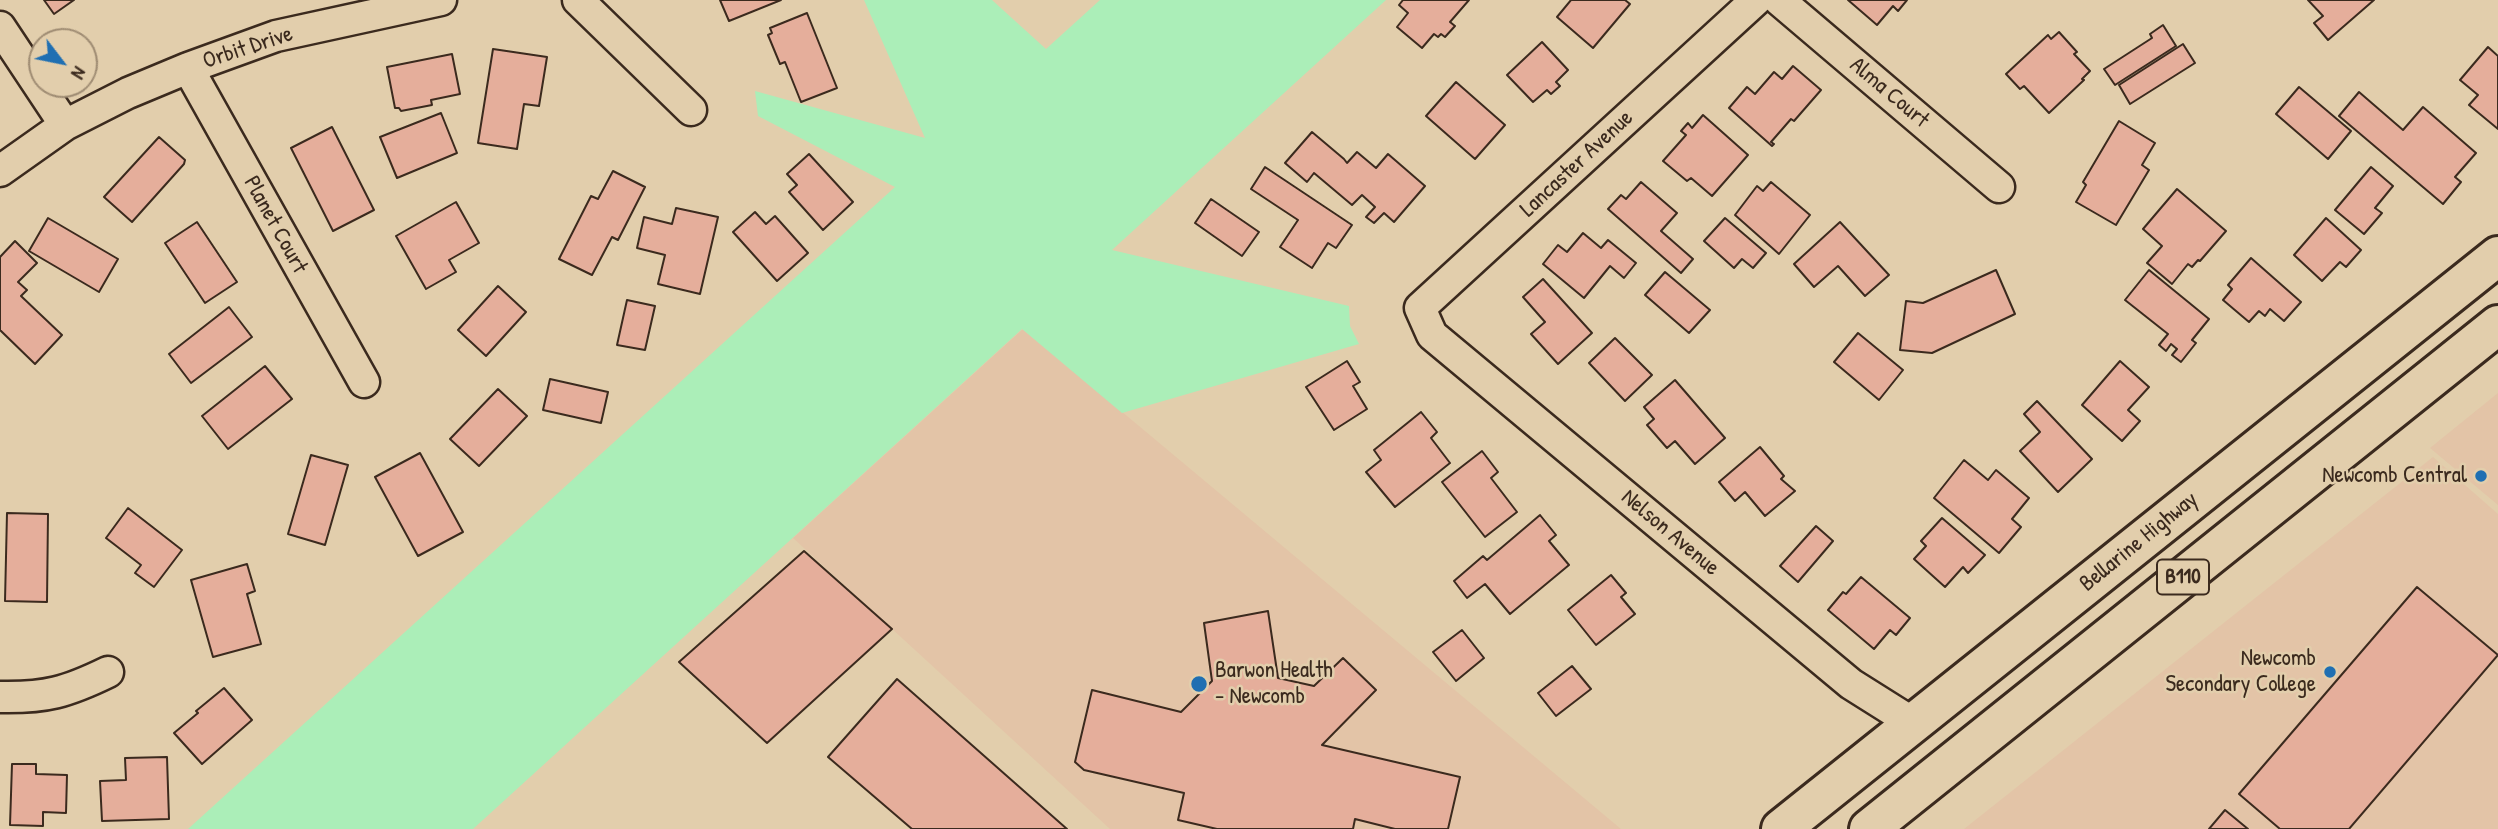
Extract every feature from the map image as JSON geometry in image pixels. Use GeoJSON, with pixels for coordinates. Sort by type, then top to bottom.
{"type":"FeatureCollection","features":[{"type":"Feature","properties":{"kind":"highway","name":"Bellarine Highway"},"geometry":{"type":"LineString","coordinates":[[1781,829],[2498,256]]}},
{"type":"Feature","properties":{"kind":"highway","name":"B110"},"geometry":{"type":"LineString","coordinates":[[1869,829],[2498,325]]}},
{"type":"Feature","properties":{"kind":"street","name":"Orbit Drive"},"geometry":{"type":"LineString","coordinates":[[0,172],[65,125],[128,93],[187,68],[276,36],[441,0]]}},
{"type":"Feature","properties":{"kind":"street"},"geometry":{"type":"LineString","coordinates":[[578,0],[691,110]]}},
{"type":"Feature","properties":{"kind":"street","name":"Lancaster Avenue"},"geometry":{"type":"LineString","coordinates":[[1432,335],[1420,308],[1756,0]]}},
{"type":"Feature","properties":{"kind":"street","name":"Alma Court"},"geometry":{"type":"LineString","coordinates":[[1779,0],[1999,187]]}},
{"type":"Feature","properties":{"kind":"street"},"geometry":{"type":"LineString","coordinates":[[0,27],[65,125]]}},
{"type":"Feature","properties":{"kind":"street","name":"Planet Court"},"geometry":{"type":"LineString","coordinates":[[187,68],[364,382]]}},
{"type":"Feature","properties":{"kind":"street","name":"Nelson Avenue"},"geometry":{"type":"LineString","coordinates":[[1432,335],[1851,684],[1913,723]]}},
{"type":"Feature","properties":{"kind":"street"},"geometry":{"type":"LineString","coordinates":[[0,697],[28,698],[69,690],[108,672]]}},
{"type":"Feature","properties":{"kind":"shaded area","name":"Barwon Health - Newcomb"},"geometry":{"type":"Polygon","coordinates":[[[1023,329],[1621,829],[1110,829],[793,538],[1023,329]]]}},
{"type":"Feature","properties":{"kind":"shaded area","name":"Newcomb Central"},"geometry":{"type":"Polygon","coordinates":[[[2498,393],[2498,505],[2430,448],[2498,393]]]}},
{"type":"Feature","properties":{"kind":"shaded area","name":"Newcomb Secondary College"},"geometry":{"type":"Polygon","coordinates":[[[2433,457],[2498,514],[2498,829],[1964,829],[2433,457]]]}},
{"type":"Feature","properties":{"kind":"green space"},"geometry":{"type":"Polygon","coordinates":[[[864,0],[992,0],[1046,49],[1100,0],[1386,0],[1112,250],[1349,306],[1350,326],[1359,344],[1122,413],[1022,329],[473,829],[188,829],[895,187],[758,116],[755,91],[925,138],[864,0]]]}},
{"type":"Feature","properties":{"kind":"building"},"geometry":{"type":"Polygon","coordinates":[[[44,0],[74,0],[54,14],[44,0]]]}},
{"type":"Feature","properties":{"kind":"building"},"geometry":{"type":"Polygon","coordinates":[[[720,0],[781,0],[729,21],[720,0]]]}},
{"type":"Feature","properties":{"kind":"building"},"geometry":{"type":"Polygon","coordinates":[[[1403,0],[1469,0],[1450,22],[1455,26],[1445,37],[1434,34],[1422,48],[1397,27],[1408,13],[1399,5],[1403,0]]]}},
{"type":"Feature","properties":{"kind":"building"},"geometry":{"type":"Polygon","coordinates":[[[1571,0],[1625,0],[1630,4],[1593,48],[1557,17],[1571,0]]]}},
{"type":"Feature","properties":{"kind":"building"},"geometry":{"type":"Polygon","coordinates":[[[1848,0],[1907,0],[1898,11],[1893,6],[1877,25],[1848,0]]]}},
{"type":"Feature","properties":{"kind":"building"},"geometry":{"type":"Polygon","coordinates":[[[2308,0],[2374,0],[2328,40],[2314,23],[2323,16],[2308,0]]]}},
{"type":"Feature","properties":{"kind":"building"},"geometry":{"type":"Polygon","coordinates":[[[807,13],[837,88],[801,102],[785,62],[780,64],[768,35],[772,33],[770,28],[807,13]]]}},
{"type":"Feature","properties":{"kind":"building"},"geometry":{"type":"Polygon","coordinates":[[[2163,25],[2176,46],[2115,85],[2104,69],[2152,38],[2150,34],[2163,25]]]}},
{"type":"Feature","properties":{"kind":"building"},"geometry":{"type":"Polygon","coordinates":[[[2059,32],[2090,71],[2049,113],[2024,86],[2020,89],[2006,74],[2048,35],[2051,39],[2059,32]]]}},
{"type":"Feature","properties":{"kind":"building"},"geometry":{"type":"Polygon","coordinates":[[[1542,42],[1568,70],[1556,82],[1560,86],[1551,94],[1547,90],[1533,102],[1507,75],[1542,42]]]}},
{"type":"Feature","properties":{"kind":"building"},"geometry":{"type":"Polygon","coordinates":[[[2183,44],[2195,63],[2130,104],[2119,85],[2183,44]]]}},
{"type":"Feature","properties":{"kind":"building"},"geometry":{"type":"Polygon","coordinates":[[[2488,47],[2498,56],[2498,129],[2469,105],[2478,95],[2460,80],[2488,47]]]}},
{"type":"Feature","properties":{"kind":"building"},"geometry":{"type":"Polygon","coordinates":[[[493,49],[547,57],[539,106],[524,104],[517,149],[478,143],[493,49]]]}},
{"type":"Feature","properties":{"kind":"building"},"geometry":{"type":"Polygon","coordinates":[[[452,54],[460,94],[431,100],[432,105],[401,111],[395,108],[387,67],[452,54]]]}},
{"type":"Feature","properties":{"kind":"building"},"geometry":{"type":"Polygon","coordinates":[[[1793,66],[1821,90],[1794,121],[1791,119],[1771,142],[1774,144],[1772,146],[1729,108],[1747,87],[1755,94],[1774,72],[1782,79],[1793,66]]]}},
{"type":"Feature","properties":{"kind":"building"},"geometry":{"type":"Polygon","coordinates":[[[1456,82],[1505,125],[1475,159],[1426,116],[1456,82]]]}},
{"type":"Feature","properties":{"kind":"building"},"geometry":{"type":"Polygon","coordinates":[[[2299,87],[2351,131],[2328,159],[2276,114],[2299,87]]]}},
{"type":"Feature","properties":{"kind":"building"},"geometry":{"type":"Polygon","coordinates":[[[2359,92],[2403,130],[2423,107],[2476,153],[2455,177],[2461,182],[2443,204],[2339,116],[2359,92]]]}},
{"type":"Feature","properties":{"kind":"building"},"geometry":{"type":"Polygon","coordinates":[[[441,113],[457,153],[397,178],[380,137],[441,113]]]}},
{"type":"Feature","properties":{"kind":"building"},"geometry":{"type":"Polygon","coordinates":[[[1703,115],[1748,155],[1712,196],[1691,178],[1687,181],[1663,161],[1686,135],[1681,131],[1688,123],[1692,128],[1703,115]]]}},
{"type":"Feature","properties":{"kind":"building"},"geometry":{"type":"Polygon","coordinates":[[[2119,121],[2155,143],[2142,165],[2149,170],[2116,225],[2076,202],[2086,185],[2083,182],[2119,121]]]}},
{"type":"Feature","properties":{"kind":"building"},"geometry":{"type":"Polygon","coordinates":[[[332,127],[374,210],[333,231],[291,148],[332,127]]]}},
{"type":"Feature","properties":{"kind":"building"},"geometry":{"type":"Polygon","coordinates":[[[1312,132],[1347,163],[1357,152],[1376,168],[1388,154],[1425,186],[1394,222],[1384,213],[1374,223],[1366,217],[1375,207],[1362,195],[1352,205],[1314,173],[1307,182],[1285,163],[1312,132]]]}},
{"type":"Feature","properties":{"kind":"building"},"geometry":{"type":"Polygon","coordinates":[[[159,137],[185,160],[184,164],[132,222],[104,197],[159,137]]]}},
{"type":"Feature","properties":{"kind":"building"},"geometry":{"type":"Polygon","coordinates":[[[809,154],[853,202],[823,230],[789,192],[797,185],[787,174],[809,154]]]}},
{"type":"Feature","properties":{"kind":"building"},"geometry":{"type":"Polygon","coordinates":[[[1265,167],[1352,225],[1336,248],[1328,243],[1312,268],[1280,247],[1298,220],[1251,189],[1265,167]]]}},
{"type":"Feature","properties":{"kind":"building"},"geometry":{"type":"Polygon","coordinates":[[[2371,167],[2393,186],[2375,208],[2382,213],[2364,234],[2335,210],[2371,167]]]}},
{"type":"Feature","properties":{"kind":"building"},"geometry":{"type":"Polygon","coordinates":[[[613,171],[645,187],[618,240],[612,237],[592,275],[559,259],[591,196],[598,199],[613,171]]]}},
{"type":"Feature","properties":{"kind":"building"},"geometry":{"type":"Polygon","coordinates":[[[1641,182],[1677,213],[1661,231],[1693,259],[1681,273],[1608,209],[1621,195],[1626,199],[1641,182]]]}},
{"type":"Feature","properties":{"kind":"building"},"geometry":{"type":"Polygon","coordinates":[[[1771,182],[1810,215],[1779,254],[1735,215],[1757,186],[1763,191],[1771,182]]]}},
{"type":"Feature","properties":{"kind":"building"},"geometry":{"type":"Polygon","coordinates":[[[2177,189],[2226,231],[2200,261],[2192,267],[2188,264],[2172,284],[2147,263],[2162,246],[2143,229],[2177,189]]]}},
{"type":"Feature","properties":{"kind":"building"},"geometry":{"type":"Polygon","coordinates":[[[1211,199],[1259,232],[1242,256],[1195,223],[1211,199]]]}},
{"type":"Feature","properties":{"kind":"building"},"geometry":{"type":"Polygon","coordinates":[[[456,202],[479,243],[449,260],[456,272],[426,289],[396,236],[456,202]]]}},
{"type":"Feature","properties":{"kind":"building"},"geometry":{"type":"Polygon","coordinates":[[[676,208],[718,217],[700,294],[658,284],[665,255],[637,248],[644,217],[672,224],[676,208]]]}},
{"type":"Feature","properties":{"kind":"building"},"geometry":{"type":"Polygon","coordinates":[[[755,212],[766,224],[775,216],[808,253],[777,281],[733,232],[755,212]]]}},
{"type":"Feature","properties":{"kind":"building"},"geometry":{"type":"Polygon","coordinates":[[[48,218],[118,259],[99,292],[29,251],[48,218]]]}},
{"type":"Feature","properties":{"kind":"building"},"geometry":{"type":"Polygon","coordinates":[[[1725,218],[1766,253],[1753,268],[1742,259],[1734,268],[1704,241],[1725,218]]]}},
{"type":"Feature","properties":{"kind":"building"},"geometry":{"type":"Polygon","coordinates":[[[2326,218],[2361,250],[2346,267],[2340,262],[2322,281],[2294,255],[2326,218]]]}},
{"type":"Feature","properties":{"kind":"building"},"geometry":{"type":"Polygon","coordinates":[[[197,222],[237,282],[205,303],[165,243],[197,222]]]}},
{"type":"Feature","properties":{"kind":"building"},"geometry":{"type":"Polygon","coordinates":[[[1840,222],[1889,275],[1865,296],[1838,266],[1814,287],[1794,264],[1840,222]]]}},
{"type":"Feature","properties":{"kind":"building"},"geometry":{"type":"Polygon","coordinates":[[[1583,233],[1601,248],[1608,240],[1636,263],[1624,278],[1610,266],[1584,298],[1543,264],[1558,245],[1567,252],[1583,233]]]}},
{"type":"Feature","properties":{"kind":"building"},"geometry":{"type":"Polygon","coordinates":[[[15,241],[37,263],[18,282],[27,290],[21,296],[62,335],[35,364],[0,330],[0,257],[15,241]]]}},
{"type":"Feature","properties":{"kind":"building"},"geometry":{"type":"Polygon","coordinates":[[[2251,258],[2301,302],[2284,321],[2270,309],[2265,316],[2259,311],[2249,322],[2223,300],[2232,289],[2228,285],[2251,258]]]}},
{"type":"Feature","properties":{"kind":"building"},"geometry":{"type":"Polygon","coordinates":[[[1996,270],[2015,314],[1932,353],[1900,350],[1906,301],[1923,303],[1996,270]]]}},
{"type":"Feature","properties":{"kind":"building"},"geometry":{"type":"Polygon","coordinates":[[[2149,270],[2209,319],[2192,340],[2196,343],[2181,362],[2172,355],[2177,349],[2171,344],[2166,351],[2159,345],[2168,334],[2125,300],[2149,270]]]}},
{"type":"Feature","properties":{"kind":"building"},"geometry":{"type":"Polygon","coordinates":[[[1665,272],[1710,310],[1689,333],[1645,295],[1665,272]]]}},
{"type":"Feature","properties":{"kind":"building"},"geometry":{"type":"Polygon","coordinates":[[[1543,279],[1592,333],[1558,364],[1531,334],[1545,322],[1523,297],[1543,279]]]}},
{"type":"Feature","properties":{"kind":"building"},"geometry":{"type":"Polygon","coordinates":[[[498,286],[526,312],[486,356],[458,330],[498,286]]]}},
{"type":"Feature","properties":{"kind":"building"},"geometry":{"type":"Polygon","coordinates":[[[627,300],[655,306],[645,350],[617,345],[627,300]]]}},
{"type":"Feature","properties":{"kind":"building"},"geometry":{"type":"Polygon","coordinates":[[[229,307],[252,337],[191,383],[169,354],[229,307]]]}},
{"type":"Feature","properties":{"kind":"building"},"geometry":{"type":"Polygon","coordinates":[[[1858,333],[1903,370],[1879,400],[1834,362],[1858,333]]]}},
{"type":"Feature","properties":{"kind":"building"},"geometry":{"type":"Polygon","coordinates":[[[1615,338],[1652,375],[1625,401],[1589,363],[1615,338]]]}},
{"type":"Feature","properties":{"kind":"building"},"geometry":{"type":"Polygon","coordinates":[[[1347,361],[1360,382],[1353,386],[1367,409],[1334,430],[1306,387],[1347,361]]]}},
{"type":"Feature","properties":{"kind":"building"},"geometry":{"type":"Polygon","coordinates":[[[2120,361],[2149,387],[2128,410],[2140,421],[2122,441],[2082,405],[2120,361]]]}},
{"type":"Feature","properties":{"kind":"building"},"geometry":{"type":"Polygon","coordinates":[[[265,366],[292,399],[228,449],[202,416],[265,366]]]}},
{"type":"Feature","properties":{"kind":"building"},"geometry":{"type":"Polygon","coordinates":[[[550,379],[608,392],[601,423],[543,410],[550,379]]]}},
{"type":"Feature","properties":{"kind":"building"},"geometry":{"type":"Polygon","coordinates":[[[1675,380],[1725,438],[1695,464],[1675,441],[1667,448],[1647,425],[1654,419],[1644,407],[1675,380]]]}},
{"type":"Feature","properties":{"kind":"building"},"geometry":{"type":"Polygon","coordinates":[[[498,389],[527,416],[479,466],[450,439],[498,389]]]}},
{"type":"Feature","properties":{"kind":"building"},"geometry":{"type":"Polygon","coordinates":[[[2037,401],[2092,459],[2058,492],[2020,451],[2040,432],[2024,414],[2037,401]]]}},
{"type":"Feature","properties":{"kind":"building"},"geometry":{"type":"Polygon","coordinates":[[[1421,412],[1437,432],[1431,438],[1450,463],[1395,507],[1366,472],[1381,460],[1374,450],[1421,412]]]}},
{"type":"Feature","properties":{"kind":"building"},"geometry":{"type":"Polygon","coordinates":[[[1760,447],[1784,476],[1781,479],[1795,491],[1765,516],[1745,492],[1735,501],[1719,482],[1760,447]]]}},
{"type":"Feature","properties":{"kind":"building"},"geometry":{"type":"Polygon","coordinates":[[[1482,451],[1498,472],[1491,478],[1517,512],[1485,537],[1442,482],[1482,451]]]}},
{"type":"Feature","properties":{"kind":"building"},"geometry":{"type":"Polygon","coordinates":[[[420,453],[463,532],[418,556],[375,477],[420,453]]]}},
{"type":"Feature","properties":{"kind":"building"},"geometry":{"type":"Polygon","coordinates":[[[311,455],[348,465],[325,545],[288,534],[311,455]]]}},
{"type":"Feature","properties":{"kind":"building"},"geometry":{"type":"Polygon","coordinates":[[[1964,460],[1988,480],[1996,470],[2029,498],[2012,519],[2021,527],[1999,553],[1934,498],[1964,460]]]}},
{"type":"Feature","properties":{"kind":"building"},"geometry":{"type":"Polygon","coordinates":[[[128,508],[182,550],[154,587],[135,573],[141,565],[106,538],[128,508]]]}},
{"type":"Feature","properties":{"kind":"building"},"geometry":{"type":"Polygon","coordinates":[[[7,513],[48,514],[47,602],[5,601],[7,513]]]}},
{"type":"Feature","properties":{"kind":"building"},"geometry":{"type":"Polygon","coordinates":[[[1540,515],[1556,535],[1549,541],[1569,565],[1510,614],[1485,584],[1467,598],[1454,581],[1483,556],[1487,560],[1540,515]]]}},
{"type":"Feature","properties":{"kind":"building"},"geometry":{"type":"Polygon","coordinates":[[[1942,518],[1985,555],[1968,573],[1963,567],[1945,587],[1914,559],[1926,546],[1921,541],[1942,518]]]}},
{"type":"Feature","properties":{"kind":"building"},"geometry":{"type":"Polygon","coordinates":[[[1816,526],[1833,541],[1798,582],[1780,566],[1816,526]]]}},
{"type":"Feature","properties":{"kind":"building"},"geometry":{"type":"Polygon","coordinates":[[[804,551],[892,629],[767,743],[679,662],[804,551]]]}},
{"type":"Feature","properties":{"kind":"building"},"geometry":{"type":"Polygon","coordinates":[[[247,564],[255,591],[247,594],[261,644],[213,657],[191,580],[247,564]]]}},
{"type":"Feature","properties":{"kind":"building"},"geometry":{"type":"Polygon","coordinates":[[[1611,575],[1626,593],[1621,597],[1635,614],[1596,645],[1568,610],[1611,575]]]}},
{"type":"Feature","properties":{"kind":"building"},"geometry":{"type":"Polygon","coordinates":[[[1861,577],[1910,618],[1896,635],[1890,630],[1874,649],[1828,610],[1843,592],[1846,594],[1861,577]]]}},
{"type":"Feature","properties":{"kind":"building"},"geometry":{"type":"Polygon","coordinates":[[[2417,587],[2498,655],[2349,829],[2280,829],[2239,794],[2417,587]]]}},
{"type":"Feature","properties":{"kind":"building"},"geometry":{"type":"Polygon","coordinates":[[[1268,611],[1278,678],[1314,686],[1343,658],[1376,690],[1322,745],[1460,777],[1448,829],[1395,829],[1355,819],[1353,829],[1217,829],[1178,820],[1184,793],[1084,770],[1075,762],[1092,690],[1181,712],[1212,681],[1204,623],[1268,611]]]}},
{"type":"Feature","properties":{"kind":"building"},"geometry":{"type":"Polygon","coordinates":[[[1462,630],[1484,658],[1456,681],[1433,652],[1462,630]]]}},
{"type":"Feature","properties":{"kind":"building"},"geometry":{"type":"Polygon","coordinates":[[[1572,666],[1591,689],[1556,716],[1538,693],[1572,666]]]}},
{"type":"Feature","properties":{"kind":"building"},"geometry":{"type":"Polygon","coordinates":[[[897,679],[1067,829],[912,829],[828,757],[897,679]]]}},
{"type":"Feature","properties":{"kind":"building"},"geometry":{"type":"Polygon","coordinates":[[[224,688],[252,720],[202,764],[174,733],[224,688]]]}},
{"type":"Feature","properties":{"kind":"building"},"geometry":{"type":"Polygon","coordinates":[[[167,757],[169,819],[102,821],[100,781],[126,780],[125,758],[167,757]]]}},
{"type":"Feature","properties":{"kind":"building"},"geometry":{"type":"Polygon","coordinates":[[[12,764],[36,764],[36,774],[67,775],[66,813],[43,812],[43,826],[10,825],[12,764]]]}},
{"type":"Feature","properties":{"kind":"building"},"geometry":{"type":"Polygon","coordinates":[[[2225,810],[2248,829],[2209,829],[2225,810]]]}},
{"type":"Feature","properties":{"kind":"place","name":"Newcomb Central"},"geometry":{"type":"Point","coordinates":[2481,476]}},
{"type":"Feature","properties":{"kind":"place","name":"Newcomb Secondary College"},"geometry":{"type":"Point","coordinates":[2330,672]}},
{"type":"Feature","properties":{"kind":"place","name":"Barwon Health - Newcomb"},"geometry":{"type":"Point","coordinates":[1199,684]}}]}
